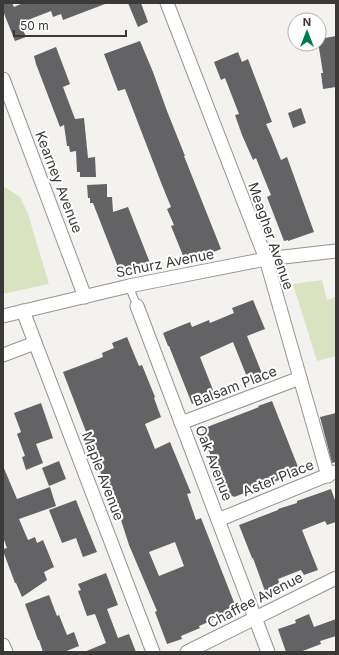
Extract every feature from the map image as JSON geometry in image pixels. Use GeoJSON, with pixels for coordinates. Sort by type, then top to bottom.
{"type":"FeatureCollection","features":[{"type":"Feature","properties":{"kind":"street","name":"Meagher Avenue"},"geometry":{"type":"LineString","coordinates":[[166,3],[266,259],[300,378],[332,474]]}},
{"type":"Feature","properties":{"kind":"street","name":"Kearney Avenue"},"geometry":{"type":"LineString","coordinates":[[3,79],[85,297]]}},
{"type":"Feature","properties":{"kind":"street","name":"Schurz Avenue"},"geometry":{"type":"LineString","coordinates":[[3,316],[129,286],[266,259],[336,251]]}},
{"type":"Feature","properties":{"kind":"street","name":"Oak Avenue"},"geometry":{"type":"LineString","coordinates":[[137,306],[268,652]]}},
{"type":"Feature","properties":{"kind":"street","name":"Maple Avenue"},"geometry":{"type":"LineString","coordinates":[[23,311],[153,652]]}},
{"type":"Feature","properties":{"kind":"street"},"geometry":{"type":"LineString","coordinates":[[3,355],[36,343]]}},
{"type":"Feature","properties":{"kind":"street","name":"Balsam Place"},"geometry":{"type":"LineString","coordinates":[[181,423],[300,378]]}},
{"type":"Feature","properties":{"kind":"street","name":"Aster Place"},"geometry":{"type":"LineString","coordinates":[[218,520],[332,474]]}},
{"type":"Feature","properties":{"kind":"street","name":"Chaffee Avenue"},"geometry":{"type":"LineString","coordinates":[[188,652],[336,578]]}},
{"type":"Feature","properties":{"kind":"street"},"geometry":{"type":"LineString","coordinates":[[3,645],[6,652]]}},
{"type":"Feature","properties":{"kind":"lane","name":"Oak Avenue"},"geometry":{"type":"LineString","coordinates":[[129,286],[137,306]]}},
{"type":"Feature","properties":{"kind":"green space"},"geometry":{"type":"Polygon","coordinates":[[[3,186],[20,197],[28,214],[49,284],[3,294],[3,186]]]}},
{"type":"Feature","properties":{"kind":"green space"},"geometry":{"type":"Polygon","coordinates":[[[322,280],[327,300],[336,297],[336,356],[317,361],[293,284],[322,280]]]}},
{"type":"Feature","properties":{"kind":"building"},"geometry":{"type":"Polygon","coordinates":[[[3,3],[12,3],[14,7],[23,3],[105,4],[63,20],[61,14],[53,17],[51,11],[20,23],[26,37],[15,41],[3,11],[3,3]]]}},
{"type":"Feature","properties":{"kind":"building"},"geometry":{"type":"Polygon","coordinates":[[[128,3],[141,3],[148,22],[138,27],[128,3]]]}},
{"type":"Feature","properties":{"kind":"building"},"geometry":{"type":"Polygon","coordinates":[[[336,36],[336,87],[323,89],[321,73],[323,73],[320,52],[327,52],[327,38],[336,36]]]}},
{"type":"Feature","properties":{"kind":"building"},"geometry":{"type":"Polygon","coordinates":[[[140,41],[221,249],[186,263],[171,226],[174,225],[167,209],[171,207],[125,89],[118,91],[104,54],[140,41]]]}},
{"type":"Feature","properties":{"kind":"building"},"geometry":{"type":"Polygon","coordinates":[[[56,47],[70,84],[63,87],[75,119],[84,118],[88,158],[95,157],[96,177],[80,177],[80,172],[77,172],[76,151],[70,152],[69,146],[67,146],[64,125],[60,127],[36,64],[34,56],[56,47]]]}},
{"type":"Feature","properties":{"kind":"building"},"geometry":{"type":"Polygon","coordinates":[[[238,52],[242,62],[248,59],[272,122],[266,124],[281,160],[287,157],[314,232],[288,241],[284,241],[267,197],[271,195],[256,158],[253,160],[242,135],[235,115],[239,114],[225,78],[221,80],[214,62],[238,52]]]}},
{"type":"Feature","properties":{"kind":"building"},"geometry":{"type":"Polygon","coordinates":[[[301,108],[306,123],[293,128],[288,113],[301,108]]]}},
{"type":"Feature","properties":{"kind":"building"},"geometry":{"type":"Polygon","coordinates":[[[107,184],[107,197],[112,197],[113,212],[128,207],[150,263],[121,275],[93,203],[90,203],[90,198],[88,198],[87,185],[107,184]]]}},
{"type":"Feature","properties":{"kind":"building"},"geometry":{"type":"Polygon","coordinates":[[[253,300],[265,329],[247,336],[263,376],[249,382],[233,342],[200,357],[215,395],[192,404],[163,333],[190,322],[192,327],[209,320],[210,323],[234,313],[232,308],[253,300]]]}},
{"type":"Feature","properties":{"kind":"building"},"geometry":{"type":"Polygon","coordinates":[[[127,337],[139,366],[142,365],[155,397],[154,398],[161,417],[145,424],[155,449],[170,442],[191,493],[187,494],[196,520],[201,518],[237,610],[199,626],[200,628],[181,636],[182,639],[167,644],[155,612],[157,611],[99,469],[100,468],[63,372],[103,357],[102,353],[114,348],[112,343],[127,337]],[[175,542],[149,552],[159,576],[184,566],[175,542]]]}},
{"type":"Feature","properties":{"kind":"building"},"geometry":{"type":"Polygon","coordinates":[[[272,401],[300,472],[234,497],[229,497],[223,480],[221,481],[215,467],[202,429],[272,401]]]}},
{"type":"Feature","properties":{"kind":"building"},"geometry":{"type":"Polygon","coordinates":[[[41,403],[53,438],[36,444],[43,463],[26,470],[22,457],[25,456],[17,434],[21,432],[14,413],[41,403]]]}},
{"type":"Feature","properties":{"kind":"building"},"geometry":{"type":"Polygon","coordinates":[[[336,413],[336,462],[332,463],[320,417],[336,413]]]}},
{"type":"Feature","properties":{"kind":"building"},"geometry":{"type":"Polygon","coordinates":[[[59,461],[66,479],[49,486],[42,468],[59,461]]]}},
{"type":"Feature","properties":{"kind":"building"},"geometry":{"type":"Polygon","coordinates":[[[3,466],[17,499],[50,487],[56,506],[19,519],[28,540],[35,537],[37,543],[43,540],[54,567],[44,572],[47,580],[22,597],[3,551],[3,549],[7,548],[3,537],[3,466]]]}},
{"type":"Feature","properties":{"kind":"building"},"geometry":{"type":"Polygon","coordinates":[[[331,489],[336,503],[336,522],[327,525],[325,521],[302,530],[318,570],[304,575],[301,570],[278,579],[281,588],[266,594],[239,525],[297,503],[297,501],[331,489]]]}},
{"type":"Feature","properties":{"kind":"building"},"geometry":{"type":"Polygon","coordinates":[[[76,500],[97,552],[83,557],[76,538],[62,543],[49,510],[76,500]]]}},
{"type":"Feature","properties":{"kind":"building"},"geometry":{"type":"Polygon","coordinates":[[[106,573],[118,605],[107,609],[118,638],[129,634],[136,652],[84,652],[106,643],[95,614],[87,616],[78,591],[81,590],[78,584],[106,573]]]}},
{"type":"Feature","properties":{"kind":"building"},"geometry":{"type":"Polygon","coordinates":[[[49,595],[57,616],[59,615],[67,635],[74,632],[79,646],[64,652],[43,652],[25,604],[49,595]]]}},
{"type":"Feature","properties":{"kind":"building"},"geometry":{"type":"Polygon","coordinates":[[[309,614],[314,627],[336,619],[336,636],[320,641],[321,644],[300,652],[286,652],[278,629],[296,623],[295,620],[309,614]]]}}]}
